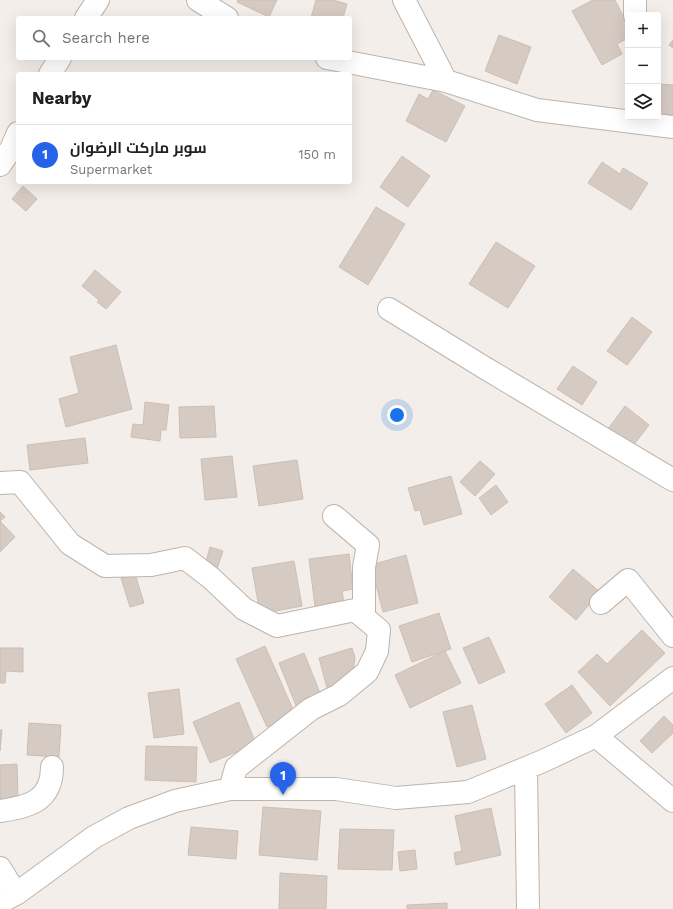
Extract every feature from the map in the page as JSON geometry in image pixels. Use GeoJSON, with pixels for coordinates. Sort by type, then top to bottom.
{"type":"FeatureCollection","features":[{"type":"Feature","properties":{"kind":"street"},"geometry":{"type":"LineString","coordinates":[[87,16],[98,0]]}},
{"type":"Feature","properties":{"kind":"street"},"geometry":{"type":"LineString","coordinates":[[198,0],[224,16]]}},
{"type":"Feature","properties":{"kind":"street"},"geometry":{"type":"LineString","coordinates":[[404,0],[446,81]]}},
{"type":"Feature","properties":{"kind":"street"},"geometry":{"type":"LineString","coordinates":[[635,0],[635,12]]}},
{"type":"Feature","properties":{"kind":"street"},"geometry":{"type":"LineString","coordinates":[[51,72],[59,60]]}},
{"type":"Feature","properties":{"kind":"street"},"geometry":{"type":"LineString","coordinates":[[337,60],[446,81],[537,110],[625,119]]}},
{"type":"Feature","properties":{"kind":"street"},"geometry":{"type":"LineString","coordinates":[[634,120],[673,128]]}},
{"type":"Feature","properties":{"kind":"street"},"geometry":{"type":"LineString","coordinates":[[0,166],[11,149],[16,138]]}},
{"type":"Feature","properties":{"kind":"street"},"geometry":{"type":"LineString","coordinates":[[389,309],[673,480]]}},
{"type":"Feature","properties":{"kind":"street"},"geometry":{"type":"LineString","coordinates":[[0,483],[20,482],[70,544],[105,566],[150,565],[185,558],[211,578],[244,609],[277,626],[355,610],[379,630],[376,651],[367,672],[339,696],[311,709],[236,768],[230,789]]}},
{"type":"Feature","properties":{"kind":"street"},"geometry":{"type":"LineString","coordinates":[[334,516],[368,545],[364,567],[364,617]]}},
{"type":"Feature","properties":{"kind":"street"},"geometry":{"type":"LineString","coordinates":[[601,603],[628,580],[673,636]]}},
{"type":"Feature","properties":{"kind":"street"},"geometry":{"type":"LineString","coordinates":[[0,868],[8,898],[94,837],[129,818],[175,801],[230,789],[336,789],[396,798],[468,792],[526,769],[596,736],[673,678]]}},
{"type":"Feature","properties":{"kind":"street"},"geometry":{"type":"LineString","coordinates":[[596,736],[673,801]]}},
{"type":"Feature","properties":{"kind":"street"},"geometry":{"type":"LineString","coordinates":[[0,810],[28,805],[40,798],[48,788],[52,779],[52,767]]}},
{"type":"Feature","properties":{"kind":"street"},"geometry":{"type":"LineString","coordinates":[[526,769],[528,909]]}},
{"type":"Feature","properties":{"kind":"building"},"geometry":{"type":"Polygon","coordinates":[[[238,0],[277,0],[269,16],[237,2],[238,0]]]}},
{"type":"Feature","properties":{"kind":"building"},"geometry":{"type":"Polygon","coordinates":[[[316,0],[333,0],[347,4],[344,16],[312,16],[316,0]]]}},
{"type":"Feature","properties":{"kind":"building"},"geometry":{"type":"Polygon","coordinates":[[[593,0],[615,0],[625,19],[625,40],[617,44],[622,54],[602,65],[572,11],[593,0]]]}},
{"type":"Feature","properties":{"kind":"building"},"geometry":{"type":"Polygon","coordinates":[[[499,35],[531,47],[517,84],[485,71],[499,35]]]}},
{"type":"Feature","properties":{"kind":"building"},"geometry":{"type":"Polygon","coordinates":[[[673,40],[673,48],[669,45],[673,40]]]}},
{"type":"Feature","properties":{"kind":"building"},"geometry":{"type":"Polygon","coordinates":[[[661,84],[673,85],[673,115],[661,113],[661,84]]]}},
{"type":"Feature","properties":{"kind":"building"},"geometry":{"type":"Polygon","coordinates":[[[433,90],[465,106],[446,142],[406,121],[419,94],[428,99],[433,90]]]}},
{"type":"Feature","properties":{"kind":"building"},"geometry":{"type":"Polygon","coordinates":[[[402,156],[430,176],[408,207],[380,187],[402,156]]]}},
{"type":"Feature","properties":{"kind":"building"},"geometry":{"type":"Polygon","coordinates":[[[602,162],[620,174],[623,168],[648,183],[631,210],[588,183],[602,162]]]}},
{"type":"Feature","properties":{"kind":"building"},"geometry":{"type":"Polygon","coordinates":[[[23,186],[37,199],[26,211],[12,199],[23,186]]]}},
{"type":"Feature","properties":{"kind":"building"},"geometry":{"type":"Polygon","coordinates":[[[376,207],[405,224],[368,285],[339,267],[376,207]]]}},
{"type":"Feature","properties":{"kind":"building"},"geometry":{"type":"Polygon","coordinates":[[[496,242],[535,266],[508,308],[469,284],[496,242]]]}},
{"type":"Feature","properties":{"kind":"building"},"geometry":{"type":"Polygon","coordinates":[[[95,270],[121,292],[106,309],[97,302],[99,300],[82,286],[95,270]]]}},
{"type":"Feature","properties":{"kind":"building"},"geometry":{"type":"Polygon","coordinates":[[[632,317],[652,332],[627,365],[607,351],[632,317]]]}},
{"type":"Feature","properties":{"kind":"building"},"geometry":{"type":"Polygon","coordinates":[[[116,345],[132,409],[66,427],[59,399],[79,393],[70,357],[116,345]]]}},
{"type":"Feature","properties":{"kind":"building"},"geometry":{"type":"Polygon","coordinates":[[[573,366],[597,382],[582,405],[557,389],[573,366]]]}},
{"type":"Feature","properties":{"kind":"building"},"geometry":{"type":"Polygon","coordinates":[[[145,402],[169,405],[166,430],[161,430],[160,441],[131,437],[133,424],[143,425],[145,402]]]}},
{"type":"Feature","properties":{"kind":"building"},"geometry":{"type":"Polygon","coordinates":[[[214,406],[216,437],[180,438],[179,407],[214,406]]]}},
{"type":"Feature","properties":{"kind":"building"},"geometry":{"type":"Polygon","coordinates":[[[625,406],[649,425],[632,447],[608,429],[625,406]]]}},
{"type":"Feature","properties":{"kind":"building"},"geometry":{"type":"Polygon","coordinates":[[[85,438],[88,463],[30,470],[27,445],[85,438]]]}},
{"type":"Feature","properties":{"kind":"building"},"geometry":{"type":"Polygon","coordinates":[[[232,456],[237,497],[205,500],[201,459],[232,456]]]}},
{"type":"Feature","properties":{"kind":"building"},"geometry":{"type":"Polygon","coordinates":[[[297,460],[303,499],[259,506],[253,466],[297,460]]]}},
{"type":"Feature","properties":{"kind":"building"},"geometry":{"type":"Polygon","coordinates":[[[480,461],[495,474],[475,496],[460,482],[480,461]]]}},
{"type":"Feature","properties":{"kind":"building"},"geometry":{"type":"Polygon","coordinates":[[[451,476],[462,514],[424,525],[420,510],[415,511],[408,488],[451,476]]]}},
{"type":"Feature","properties":{"kind":"building"},"geometry":{"type":"Polygon","coordinates":[[[496,485],[508,502],[491,515],[479,498],[496,485]]]}},
{"type":"Feature","properties":{"kind":"building"},"geometry":{"type":"Polygon","coordinates":[[[0,512],[5,517],[0,521],[0,512]]]}},
{"type":"Feature","properties":{"kind":"building"},"geometry":{"type":"Polygon","coordinates":[[[0,521],[15,537],[0,552],[0,521]]]}},
{"type":"Feature","properties":{"kind":"building"},"geometry":{"type":"Polygon","coordinates":[[[210,547],[223,551],[217,569],[205,565],[210,547]]]}},
{"type":"Feature","properties":{"kind":"building"},"geometry":{"type":"Polygon","coordinates":[[[349,554],[353,589],[342,591],[345,610],[316,614],[309,559],[349,554]]]}},
{"type":"Feature","properties":{"kind":"building"},"geometry":{"type":"Polygon","coordinates":[[[406,555],[418,603],[383,612],[371,565],[406,555]]]}},
{"type":"Feature","properties":{"kind":"building"},"geometry":{"type":"Polygon","coordinates":[[[294,561],[302,606],[260,614],[252,568],[294,561]]]}},
{"type":"Feature","properties":{"kind":"building"},"geometry":{"type":"Polygon","coordinates":[[[573,569],[600,592],[576,620],[549,597],[573,569]]]}},
{"type":"Feature","properties":{"kind":"building"},"geometry":{"type":"Polygon","coordinates":[[[135,574],[144,603],[130,607],[121,578],[135,574]]]}},
{"type":"Feature","properties":{"kind":"building"},"geometry":{"type":"Polygon","coordinates":[[[439,613],[451,649],[412,662],[399,626],[439,613]]]}},
{"type":"Feature","properties":{"kind":"building"},"geometry":{"type":"Polygon","coordinates":[[[642,630],[665,653],[610,706],[578,672],[597,654],[607,664],[642,630]]]}},
{"type":"Feature","properties":{"kind":"building"},"geometry":{"type":"Polygon","coordinates":[[[489,637],[505,672],[479,684],[463,648],[489,637]]]}},
{"type":"Feature","properties":{"kind":"building"},"geometry":{"type":"Polygon","coordinates":[[[265,646],[295,714],[267,727],[236,659],[265,646]]]}},
{"type":"Feature","properties":{"kind":"building"},"geometry":{"type":"Polygon","coordinates":[[[0,648],[23,648],[23,672],[6,671],[5,683],[0,683],[0,648]]]}},
{"type":"Feature","properties":{"kind":"building"},"geometry":{"type":"Polygon","coordinates":[[[352,648],[355,657],[354,666],[348,679],[327,688],[319,658],[352,648]]]}},
{"type":"Feature","properties":{"kind":"building"},"geometry":{"type":"Polygon","coordinates":[[[445,651],[461,683],[410,708],[395,675],[445,651]]]}},
{"type":"Feature","properties":{"kind":"building"},"geometry":{"type":"Polygon","coordinates":[[[304,653],[322,698],[297,708],[279,663],[304,653]]]}},
{"type":"Feature","properties":{"kind":"building"},"geometry":{"type":"Polygon","coordinates":[[[572,685],[592,713],[566,733],[545,704],[572,685]]]}},
{"type":"Feature","properties":{"kind":"building"},"geometry":{"type":"Polygon","coordinates":[[[179,689],[184,734],[154,738],[148,693],[179,689]]]}},
{"type":"Feature","properties":{"kind":"building"},"geometry":{"type":"Polygon","coordinates":[[[239,702],[256,744],[210,763],[193,722],[239,702]]]}},
{"type":"Feature","properties":{"kind":"building"},"geometry":{"type":"Polygon","coordinates":[[[472,705],[486,759],[457,767],[443,712],[472,705]]]}},
{"type":"Feature","properties":{"kind":"building"},"geometry":{"type":"Polygon","coordinates":[[[664,716],[673,725],[673,733],[652,753],[640,741],[664,716]]]}},
{"type":"Feature","properties":{"kind":"building"},"geometry":{"type":"Polygon","coordinates":[[[29,723],[61,725],[59,757],[27,755],[29,723]]]}},
{"type":"Feature","properties":{"kind":"building"},"geometry":{"type":"Polygon","coordinates":[[[0,730],[2,730],[0,751],[0,730]]]}},
{"type":"Feature","properties":{"kind":"building"},"geometry":{"type":"Polygon","coordinates":[[[146,746],[197,747],[196,782],[145,780],[146,746]]]}},
{"type":"Feature","properties":{"kind":"building"},"geometry":{"type":"Polygon","coordinates":[[[17,764],[18,799],[0,800],[0,765],[17,764]]]}},
{"type":"Feature","properties":{"kind":"building"},"geometry":{"type":"Polygon","coordinates":[[[263,807],[321,811],[317,860],[259,855],[263,807]]]}},
{"type":"Feature","properties":{"kind":"building"},"geometry":{"type":"Polygon","coordinates":[[[491,808],[501,855],[456,865],[454,853],[462,851],[455,816],[491,808]]]}},
{"type":"Feature","properties":{"kind":"building"},"geometry":{"type":"Polygon","coordinates":[[[191,827],[238,831],[236,859],[188,855],[191,827]]]}},
{"type":"Feature","properties":{"kind":"building"},"geometry":{"type":"Polygon","coordinates":[[[340,829],[394,830],[392,870],[338,869],[340,829]]]}},
{"type":"Feature","properties":{"kind":"building"},"geometry":{"type":"Polygon","coordinates":[[[415,850],[417,869],[400,871],[398,852],[415,850]]]}},
{"type":"Feature","properties":{"kind":"building"},"geometry":{"type":"Polygon","coordinates":[[[280,873],[327,876],[326,909],[279,909],[280,873]]]}},
{"type":"Feature","properties":{"kind":"building"},"geometry":{"type":"Polygon","coordinates":[[[447,903],[447,909],[407,909],[407,905],[447,903]]]}},
{"type":"Feature","properties":{"kind":"place","name":"سوبر ماركت الرضوان"},"geometry":{"type":"Point","coordinates":[283,795]}}]}
